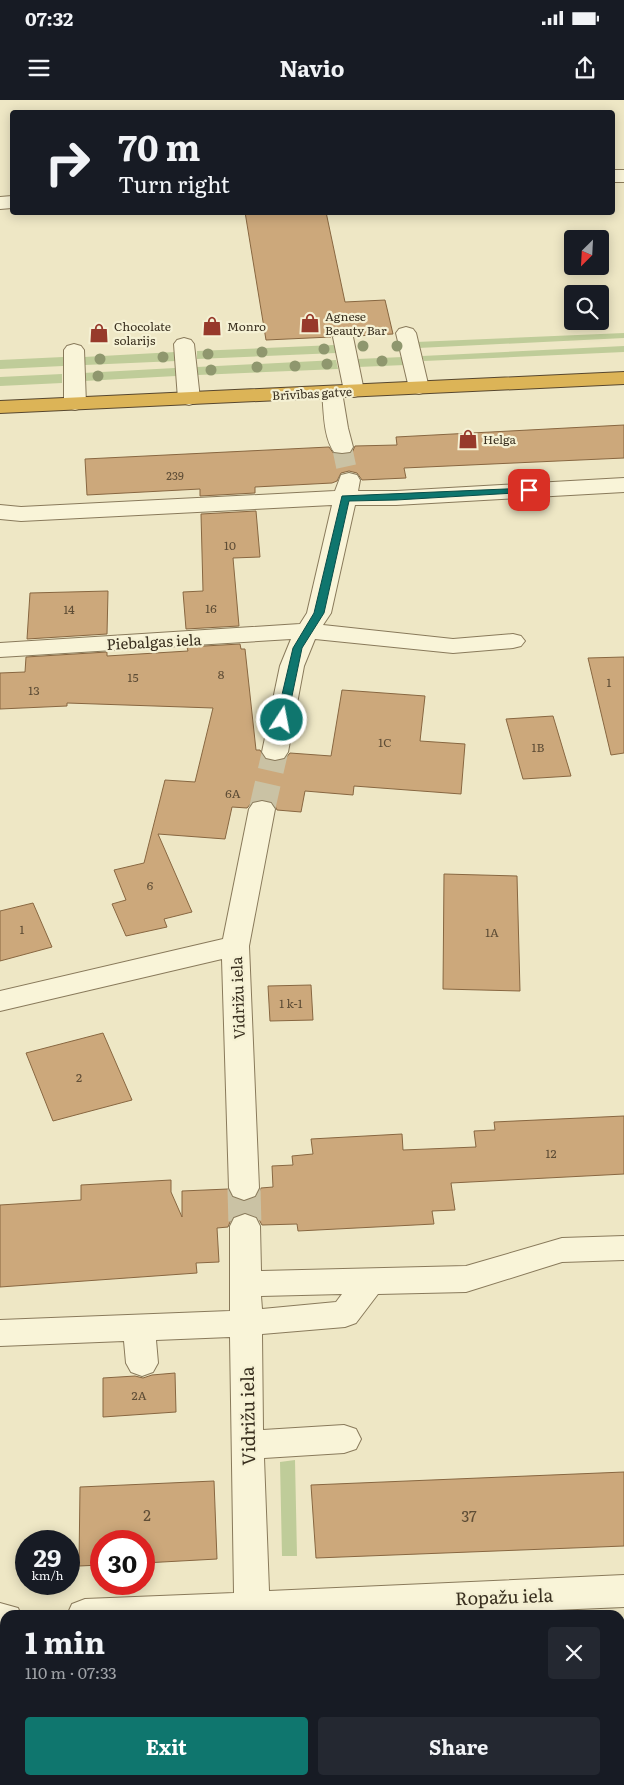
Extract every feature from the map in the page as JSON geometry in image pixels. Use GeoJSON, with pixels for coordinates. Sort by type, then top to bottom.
{"type":"FeatureCollection","features":[{"type":"Feature","properties":{"kind":"highway","name":"Brīvības gatve"},"geometry":{"type":"LineString","coordinates":[[0,407],[624,378]]}},
{"type":"Feature","properties":{"kind":"street"},"geometry":{"type":"LineString","coordinates":[[406,333],[419,388]]}},
{"type":"Feature","properties":{"kind":"street"},"geometry":{"type":"LineString","coordinates":[[343,337],[354,391]]}},
{"type":"Feature","properties":{"kind":"street"},"geometry":{"type":"LineString","coordinates":[[184,344],[189,398]]}},
{"type":"Feature","properties":{"kind":"street"},"geometry":{"type":"LineString","coordinates":[[74,350],[75,404]]}},
{"type":"Feature","properties":{"kind":"street"},"geometry":{"type":"LineString","coordinates":[[332,392],[337,428],[342,447]]}},
{"type":"Feature","properties":{"kind":"street"},"geometry":{"type":"LineString","coordinates":[[0,512],[21,514],[307,498],[347,489],[396,498],[624,485]]}},
{"type":"Feature","properties":{"kind":"street"},"geometry":{"type":"LineString","coordinates":[[275,752],[292,666],[298,648],[319,613],[347,489]]}},
{"type":"Feature","properties":{"kind":"street","name":"Piebalgas iela"},"geometry":{"type":"LineString","coordinates":[[0,650],[309,631],[453,646],[513,641]]}},
{"type":"Feature","properties":{"kind":"street","name":"Vidrižu iela"},"geometry":{"type":"LineString","coordinates":[[244,1188],[235,946],[262,809]]}},
{"type":"Feature","properties":{"kind":"street"},"geometry":{"type":"LineString","coordinates":[[0,1001],[235,946]]}},
{"type":"Feature","properties":{"kind":"street","name":"Vidrižu iela"},"geometry":{"type":"LineString","coordinates":[[246,1226],[247,1445],[252,1606]]}},
{"type":"Feature","properties":{"kind":"street"},"geometry":{"type":"LineString","coordinates":[[247,1284],[466,1279],[562,1250],[624,1248]]}},
{"type":"Feature","properties":{"kind":"street"},"geometry":{"type":"LineString","coordinates":[[0,1333],[246,1324],[345,1314],[370,1281]]}},
{"type":"Feature","properties":{"kind":"street"},"geometry":{"type":"LineString","coordinates":[[139,1328],[142,1363]]}},
{"type":"Feature","properties":{"kind":"street"},"geometry":{"type":"LineString","coordinates":[[247,1445],[344,1439]]}},
{"type":"Feature","properties":{"kind":"street","name":"Ropažu iela"},"geometry":{"type":"LineString","coordinates":[[198,1610],[252,1606],[624,1591]]}},
{"type":"Feature","properties":{"kind":"green space"},"geometry":{"type":"Polygon","coordinates":[[[624,333],[624,338],[418,348],[416,342],[624,333]]]}},
{"type":"Feature","properties":{"kind":"green space"},"geometry":{"type":"Polygon","coordinates":[[[334,345],[336,353],[197,359],[197,351],[334,345]]]}},
{"type":"Feature","properties":{"kind":"green space"},"geometry":{"type":"Polygon","coordinates":[[[624,346],[624,352],[424,361],[422,356],[624,346]]]}},
{"type":"Feature","properties":{"kind":"green space"},"geometry":{"type":"Polygon","coordinates":[[[175,352],[176,361],[85,365],[84,357],[175,352]]]}},
{"type":"Feature","properties":{"kind":"green space"},"geometry":{"type":"Polygon","coordinates":[[[63,357],[63,366],[0,369],[0,360],[63,357]]]}},
{"type":"Feature","properties":{"kind":"green space"},"geometry":{"type":"Polygon","coordinates":[[[403,357],[405,365],[358,367],[357,359],[403,357]]]}},
{"type":"Feature","properties":{"kind":"green space"},"geometry":{"type":"Polygon","coordinates":[[[336,360],[338,369],[198,375],[197,367],[336,360]]]}},
{"type":"Feature","properties":{"kind":"green space"},"geometry":{"type":"Polygon","coordinates":[[[175,368],[176,376],[84,381],[83,373],[175,368]]]}},
{"type":"Feature","properties":{"kind":"green space"},"geometry":{"type":"Polygon","coordinates":[[[62,374],[62,383],[0,386],[0,377],[62,374]]]}},
{"type":"Feature","properties":{"kind":"green space"},"geometry":{"type":"Polygon","coordinates":[[[295,1460],[297,1556],[282,1556],[280,1462],[295,1460]]]}},
{"type":"Feature","properties":{"kind":"building"},"geometry":{"type":"Polygon","coordinates":[[[245,215],[327,215],[345,302],[385,300],[393,334],[355,336],[351,331],[342,329],[334,332],[331,337],[266,340],[245,215]]]}},
{"type":"Feature","properties":{"kind":"building"},"geometry":{"type":"Polygon","coordinates":[[[624,425],[624,458],[404,468],[406,478],[362,480],[357,473],[349,471],[341,473],[337,481],[332,483],[255,487],[255,493],[200,496],[200,489],[87,495],[85,459],[329,447],[334,454],[342,455],[352,453],[355,446],[397,445],[396,437],[624,425]]]}},
{"type":"Feature","properties":{"kind":"building"},"geometry":{"type":"Polygon","coordinates":[[[256,511],[260,557],[233,558],[239,626],[186,629],[183,592],[203,591],[201,514],[256,511]]]}},
{"type":"Feature","properties":{"kind":"building"},"geometry":{"type":"Polygon","coordinates":[[[108,591],[107,634],[27,639],[30,593],[108,591]]]}},
{"type":"Feature","properties":{"kind":"building"},"geometry":{"type":"Polygon","coordinates":[[[240,644],[241,649],[245,649],[256,750],[260,750],[266,760],[275,762],[284,760],[290,753],[331,756],[342,690],[425,696],[420,741],[465,744],[461,794],[354,786],[353,795],[305,791],[301,812],[277,810],[273,802],[262,799],[253,801],[247,808],[232,807],[225,839],[158,834],[192,912],[164,919],[167,927],[126,936],[112,904],[126,900],[114,870],[144,863],[165,780],[195,782],[213,708],[67,703],[67,706],[0,709],[0,673],[25,672],[26,657],[107,652],[107,656],[188,651],[187,647],[240,644]]]}},
{"type":"Feature","properties":{"kind":"building"},"geometry":{"type":"Polygon","coordinates":[[[624,657],[624,753],[611,755],[588,658],[624,657]]]}},
{"type":"Feature","properties":{"kind":"building"},"geometry":{"type":"Polygon","coordinates":[[[553,716],[571,776],[523,779],[506,719],[553,716]]]}},
{"type":"Feature","properties":{"kind":"building"},"geometry":{"type":"Polygon","coordinates":[[[444,874],[517,876],[520,991],[443,989],[444,874]]]}},
{"type":"Feature","properties":{"kind":"building"},"geometry":{"type":"Polygon","coordinates":[[[33,903],[52,947],[0,961],[0,911],[33,903]]]}},
{"type":"Feature","properties":{"kind":"building"},"geometry":{"type":"Polygon","coordinates":[[[311,985],[313,1020],[270,1021],[268,986],[311,985]]]}},
{"type":"Feature","properties":{"kind":"building"},"geometry":{"type":"Polygon","coordinates":[[[103,1033],[132,1100],[53,1121],[26,1053],[103,1033]]]}},
{"type":"Feature","properties":{"kind":"building"},"geometry":{"type":"Polygon","coordinates":[[[624,1116],[624,1174],[451,1183],[455,1210],[432,1211],[434,1224],[298,1231],[297,1224],[262,1225],[257,1216],[244,1212],[232,1217],[228,1227],[217,1228],[219,1262],[196,1263],[197,1273],[0,1287],[0,1205],[81,1200],[81,1185],[171,1180],[171,1192],[182,1217],[182,1191],[228,1189],[232,1198],[243,1202],[256,1198],[261,1188],[273,1187],[272,1166],[293,1165],[292,1156],[313,1154],[311,1139],[402,1134],[403,1150],[476,1147],[474,1131],[495,1130],[494,1122],[624,1116]]]}},
{"type":"Feature","properties":{"kind":"building"},"geometry":{"type":"Polygon","coordinates":[[[175,1373],[176,1412],[103,1417],[103,1378],[135,1376],[143,1378],[152,1375],[175,1373]]]}},
{"type":"Feature","properties":{"kind":"building"},"geometry":{"type":"Polygon","coordinates":[[[624,1472],[624,1546],[316,1558],[311,1485],[624,1472]]]}},
{"type":"Feature","properties":{"kind":"building"},"geometry":{"type":"Polygon","coordinates":[[[214,1481],[217,1559],[155,1562],[155,1530],[90,1530],[90,1566],[80,1566],[80,1487],[214,1481]]]}},
{"type":"Feature","properties":{"kind":"tunnel"},"geometry":{"type":"LineString","coordinates":[[342,447],[349,480]]}},
{"type":"Feature","properties":{"kind":"tunnel"},"geometry":{"type":"LineString","coordinates":[[262,809],[275,752]]}},
{"type":"Feature","properties":{"kind":"tunnel"},"geometry":{"type":"LineString","coordinates":[[244,1188],[245,1226]]}},
{"type":"Feature","properties":{"kind":"place","name":"Agnese Beauty Bar"},"geometry":{"type":"Point","coordinates":[310,323]}},
{"type":"Feature","properties":{"kind":"place","name":"Monro"},"geometry":{"type":"Point","coordinates":[212,326]}},
{"type":"Feature","properties":{"kind":"place","name":"Chocolate solarijs"},"geometry":{"type":"Point","coordinates":[99,333]}},
{"type":"Feature","properties":{"kind":"place","name":"Helga"},"geometry":{"type":"Point","coordinates":[468,439]}},
{"type":"Feature","properties":{"kind":"route"},"geometry":{"type":"LineString","coordinates":[[282,720],[292,666],[298,648],[319,613],[345,498],[396,498],[529,490]]}}]}
